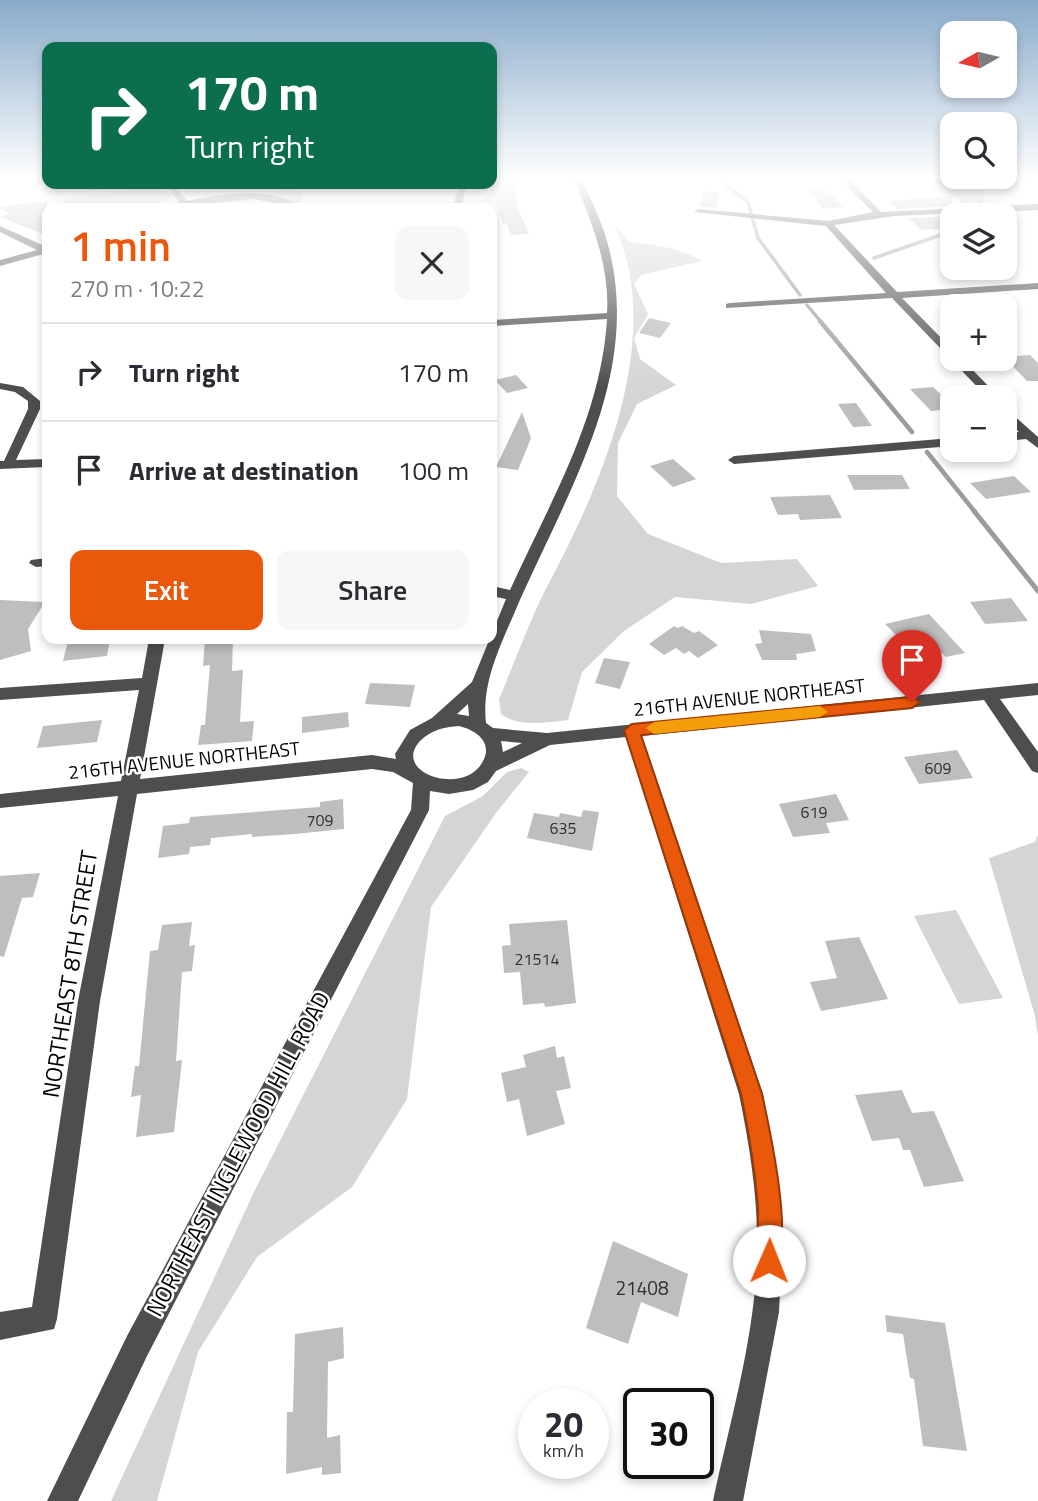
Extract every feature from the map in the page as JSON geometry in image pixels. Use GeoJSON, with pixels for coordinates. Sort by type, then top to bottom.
{"type":"FeatureCollection","features":[{"type":"Feature","properties":{"kind":"street"},"geometry":{"type":"LineString","coordinates":[[497,637],[592,429],[614,330],[611,273],[606,247]]}},
{"type":"Feature","properties":{"kind":"street"},"geometry":{"type":"LineString","coordinates":[[848,247],[940,342]]}},
{"type":"Feature","properties":{"kind":"street"},"geometry":{"type":"LineString","coordinates":[[0,263],[42,251]]}},
{"type":"Feature","properties":{"kind":"street"},"geometry":{"type":"LineString","coordinates":[[730,306],[1038,286]]}},
{"type":"Feature","properties":{"kind":"street"},"geometry":{"type":"LineString","coordinates":[[497,323],[613,316]]}},
{"type":"Feature","properties":{"kind":"street"},"geometry":{"type":"LineString","coordinates":[[968,371],[981,385]]}},
{"type":"Feature","properties":{"kind":"street"},"geometry":{"type":"LineString","coordinates":[[0,386],[18,388],[28,393],[34,401],[34,409],[4,465]]}},
{"type":"Feature","properties":{"kind":"street"},"geometry":{"type":"LineString","coordinates":[[1017,423],[1034,440]]}},
{"type":"Feature","properties":{"kind":"street"},"geometry":{"type":"LineString","coordinates":[[734,460],[940,443]]}},
{"type":"Feature","properties":{"kind":"street"},"geometry":{"type":"LineString","coordinates":[[4,465],[42,463]]}},
{"type":"Feature","properties":{"kind":"street"},"geometry":{"type":"LineString","coordinates":[[497,593],[514,596]]}},
{"type":"Feature","properties":{"kind":"street","name":"NORTHEAST 8TH STREET"},"geometry":{"type":"LineString","coordinates":[[0,1326],[44,1319],[89,1001],[156,644]]}},
{"type":"Feature","properties":{"kind":"street"},"geometry":{"type":"LineString","coordinates":[[477,686],[439,721],[426,726],[407,743],[403,757],[415,776],[435,786],[461,786],[474,782],[491,766],[496,748],[474,705],[477,686],[494,644]]}},
{"type":"Feature","properties":{"kind":"street"},"geometry":{"type":"LineString","coordinates":[[0,694],[149,683]]}},
{"type":"Feature","properties":{"kind":"street","name":"216TH AVENUE NORTHEAST"},"geometry":{"type":"LineString","coordinates":[[484,729],[547,739],[1038,690]]}},
{"type":"Feature","properties":{"kind":"street"},"geometry":{"type":"LineString","coordinates":[[989,695],[1038,766]]}},
{"type":"Feature","properties":{"kind":"street"},"geometry":{"type":"LineString","coordinates":[[439,721],[484,729]]}},
{"type":"Feature","properties":{"kind":"street"},"geometry":{"type":"LineString","coordinates":[[632,730],[751,1094],[762,1146],[770,1212],[768,1285],[728,1501]]}},
{"type":"Feature","properties":{"kind":"street","name":"216TH AVENUE NORTHEAST"},"geometry":{"type":"LineString","coordinates":[[491,766],[547,739]]}},
{"type":"Feature","properties":{"kind":"street","name":"216TH AVENUE NORTHEAST"},"geometry":{"type":"LineString","coordinates":[[372,762],[407,743]]}},
{"type":"Feature","properties":{"kind":"street","name":"216TH AVENUE NORTHEAST"},"geometry":{"type":"LineString","coordinates":[[0,801],[372,762],[394,765],[415,776]]}},
{"type":"Feature","properties":{"kind":"street","name":"NORTHEAST INGLEWOOD HILL ROAD"},"geometry":{"type":"LineString","coordinates":[[415,776],[420,810]]}},
{"type":"Feature","properties":{"kind":"street","name":"NORTHEAST INGLEWOOD HILL ROAD"},"geometry":{"type":"LineString","coordinates":[[62,1501],[141,1337],[420,810],[440,794],[461,786]]}},
{"type":"Feature","properties":{"kind":"shaded area"},"geometry":{"type":"Polygon","coordinates":[[[622,247],[662,247],[702,261],[641,275],[634,284],[648,314],[634,338],[640,359],[676,385],[637,404],[618,443],[617,496],[648,534],[721,563],[797,559],[818,586],[751,604],[675,597],[624,631],[582,672],[568,720],[524,723],[501,714],[499,699],[536,610],[590,499],[621,407],[631,359],[633,313],[628,267],[622,247]]]}},
{"type":"Feature","properties":{"kind":"shaded area"},"geometry":{"type":"Polygon","coordinates":[[[521,768],[529,772],[496,813],[431,907],[407,1099],[352,1187],[257,1257],[198,1352],[157,1501],[111,1501],[253,1194],[445,816],[483,796],[507,772],[521,768]]]}},
{"type":"Feature","properties":{"kind":"shaded area"},"geometry":{"type":"Polygon","coordinates":[[[1038,835],[1038,1036],[1035,1016],[989,858],[1035,842],[1038,835]]]}},
{"type":"Feature","properties":{"kind":"shaded area"},"geometry":{"type":"Polygon","coordinates":[[[956,910],[1003,998],[959,1004],[914,916],[956,910]]]}},
{"type":"Feature","properties":{"kind":"building"},"geometry":{"type":"Polygon","coordinates":[[[649,318],[671,323],[660,338],[639,333],[649,318]]]}},
{"type":"Feature","properties":{"kind":"building"},"geometry":{"type":"Polygon","coordinates":[[[1030,355],[1038,363],[1038,381],[1027,381],[1017,371],[1017,356],[1030,355]]]}},
{"type":"Feature","properties":{"kind":"building"},"geometry":{"type":"Polygon","coordinates":[[[516,375],[528,388],[507,393],[497,380],[516,375]]]}},
{"type":"Feature","properties":{"kind":"building"},"geometry":{"type":"Polygon","coordinates":[[[933,387],[940,394],[940,410],[931,411],[910,389],[933,387]]]}},
{"type":"Feature","properties":{"kind":"building"},"geometry":{"type":"Polygon","coordinates":[[[856,403],[872,426],[853,427],[838,404],[856,403]]]}},
{"type":"Feature","properties":{"kind":"building"},"geometry":{"type":"Polygon","coordinates":[[[522,412],[531,438],[518,470],[497,467],[522,412]]]}},
{"type":"Feature","properties":{"kind":"building"},"geometry":{"type":"Polygon","coordinates":[[[673,459],[696,479],[673,487],[650,466],[673,459]]]}},
{"type":"Feature","properties":{"kind":"building"},"geometry":{"type":"Polygon","coordinates":[[[847,475],[902,475],[910,489],[854,490],[847,475]]]}},
{"type":"Feature","properties":{"kind":"building"},"geometry":{"type":"Polygon","coordinates":[[[1014,476],[1031,492],[986,499],[970,483],[1014,476]]]}},
{"type":"Feature","properties":{"kind":"building"},"geometry":{"type":"Polygon","coordinates":[[[830,495],[842,518],[800,520],[798,514],[778,515],[770,497],[830,495]]]}},
{"type":"Feature","properties":{"kind":"building"},"geometry":{"type":"Polygon","coordinates":[[[1011,598],[1028,621],[985,624],[970,602],[1011,598]]]}},
{"type":"Feature","properties":{"kind":"building"},"geometry":{"type":"Polygon","coordinates":[[[0,600],[42,602],[42,607],[28,629],[31,651],[0,660],[0,600]]]}},
{"type":"Feature","properties":{"kind":"building"},"geometry":{"type":"Polygon","coordinates":[[[929,614],[965,653],[946,657],[925,637],[901,640],[885,624],[929,614]]]}},
{"type":"Feature","properties":{"kind":"building"},"geometry":{"type":"Polygon","coordinates":[[[674,626],[682,626],[694,633],[699,631],[718,645],[698,658],[689,651],[684,654],[676,648],[664,655],[649,644],[674,626]]]}},
{"type":"Feature","properties":{"kind":"building"},"geometry":{"type":"Polygon","coordinates":[[[759,630],[811,634],[816,651],[796,654],[797,660],[762,660],[755,644],[762,643],[759,630]]]}},
{"type":"Feature","properties":{"kind":"building"},"geometry":{"type":"Polygon","coordinates":[[[67,644],[109,644],[107,656],[63,661],[67,644]]]}},
{"type":"Feature","properties":{"kind":"building"},"geometry":{"type":"Polygon","coordinates":[[[205,644],[233,644],[232,671],[243,670],[240,722],[254,721],[252,741],[198,745],[201,725],[205,725],[210,665],[203,666],[205,644]]]}},
{"type":"Feature","properties":{"kind":"building"},"geometry":{"type":"Polygon","coordinates":[[[604,658],[630,662],[620,689],[595,683],[604,658]]]}},
{"type":"Feature","properties":{"kind":"building"},"geometry":{"type":"Polygon","coordinates":[[[370,683],[415,685],[410,707],[365,704],[370,683]]]}},
{"type":"Feature","properties":{"kind":"building"},"geometry":{"type":"Polygon","coordinates":[[[348,712],[349,727],[302,733],[302,717],[348,712]]]}},
{"type":"Feature","properties":{"kind":"building"},"geometry":{"type":"Polygon","coordinates":[[[102,720],[97,742],[37,748],[43,726],[102,720]]]}},
{"type":"Feature","properties":{"kind":"building"},"geometry":{"type":"Polygon","coordinates":[[[957,750],[973,778],[919,784],[904,757],[957,750]]]}},
{"type":"Feature","properties":{"kind":"building"},"geometry":{"type":"Polygon","coordinates":[[[836,794],[849,820],[826,823],[830,833],[793,837],[779,804],[836,794]]]}},
{"type":"Feature","properties":{"kind":"building"},"geometry":{"type":"Polygon","coordinates":[[[343,799],[344,829],[211,838],[210,845],[190,847],[189,854],[158,858],[163,826],[189,823],[190,817],[320,807],[320,802],[343,799]]]}},
{"type":"Feature","properties":{"kind":"building"},"geometry":{"type":"Polygon","coordinates":[[[583,810],[599,812],[592,851],[527,838],[534,813],[559,817],[560,813],[581,817],[583,810]]]}},
{"type":"Feature","properties":{"kind":"building"},"geometry":{"type":"Polygon","coordinates":[[[40,873],[33,897],[22,898],[4,957],[0,956],[0,876],[40,873]]]}},
{"type":"Feature","properties":{"kind":"building"},"geometry":{"type":"Polygon","coordinates":[[[567,920],[576,1003],[545,1007],[544,1003],[523,1005],[520,972],[504,973],[502,946],[511,945],[509,924],[567,920]]]}},
{"type":"Feature","properties":{"kind":"building"},"geometry":{"type":"Polygon","coordinates":[[[192,922],[189,946],[195,945],[192,971],[182,972],[176,1061],[182,1060],[174,1132],[136,1137],[141,1095],[131,1097],[135,1066],[139,1066],[150,951],[158,950],[162,925],[192,922]]]}},
{"type":"Feature","properties":{"kind":"building"},"geometry":{"type":"Polygon","coordinates":[[[859,937],[888,999],[821,1011],[810,982],[837,978],[825,941],[859,937]]]}},
{"type":"Feature","properties":{"kind":"building"},"geometry":{"type":"Polygon","coordinates":[[[555,1046],[557,1058],[564,1056],[571,1088],[556,1091],[565,1124],[527,1136],[519,1099],[507,1102],[501,1073],[526,1067],[523,1055],[555,1046]]]}},
{"type":"Feature","properties":{"kind":"building"},"geometry":{"type":"Polygon","coordinates":[[[902,1090],[912,1113],[934,1111],[964,1181],[924,1187],[910,1150],[903,1150],[899,1138],[872,1141],[855,1095],[902,1090]]]}},
{"type":"Feature","properties":{"kind":"building"},"geometry":{"type":"Polygon","coordinates":[[[613,1241],[688,1274],[678,1317],[641,1302],[628,1344],[586,1328],[613,1241]]]}},
{"type":"Feature","properties":{"kind":"building"},"geometry":{"type":"Polygon","coordinates":[[[885,1315],[945,1323],[967,1451],[923,1446],[914,1379],[910,1378],[903,1334],[887,1332],[885,1315]]]}},
{"type":"Feature","properties":{"kind":"building"},"geometry":{"type":"Polygon","coordinates":[[[343,1327],[344,1358],[328,1362],[327,1438],[340,1435],[341,1473],[322,1475],[322,1467],[286,1474],[287,1412],[293,1412],[295,1334],[343,1327]]]}},
{"type":"Feature","properties":{"kind":"waterway"},"geometry":{"type":"LineString","coordinates":[[765,247],[800,295]]}},
{"type":"Feature","properties":{"kind":"waterway"},"geometry":{"type":"LineString","coordinates":[[874,258],[906,247]]}},
{"type":"Feature","properties":{"kind":"waterway"},"geometry":{"type":"LineString","coordinates":[[807,305],[822,323]]}},
{"type":"Feature","properties":{"kind":"waterway"},"geometry":{"type":"LineString","coordinates":[[820,321],[912,432]]}},
{"type":"Feature","properties":{"kind":"waterway"},"geometry":{"type":"LineString","coordinates":[[927,452],[975,512]]}},
{"type":"Feature","properties":{"kind":"waterway"},"geometry":{"type":"LineString","coordinates":[[974,511],[1038,591]]}},
{"type":"Feature","properties":{"kind":"slow traffic"},"geometry":{"type":"LineString","coordinates":[[654,728],[820,712]]}},
{"type":"Feature","properties":{"kind":"route"},"geometry":{"type":"LineString","coordinates":[[769,1261],[770,1212],[762,1146],[751,1094],[632,730],[912,702]]}}]}
